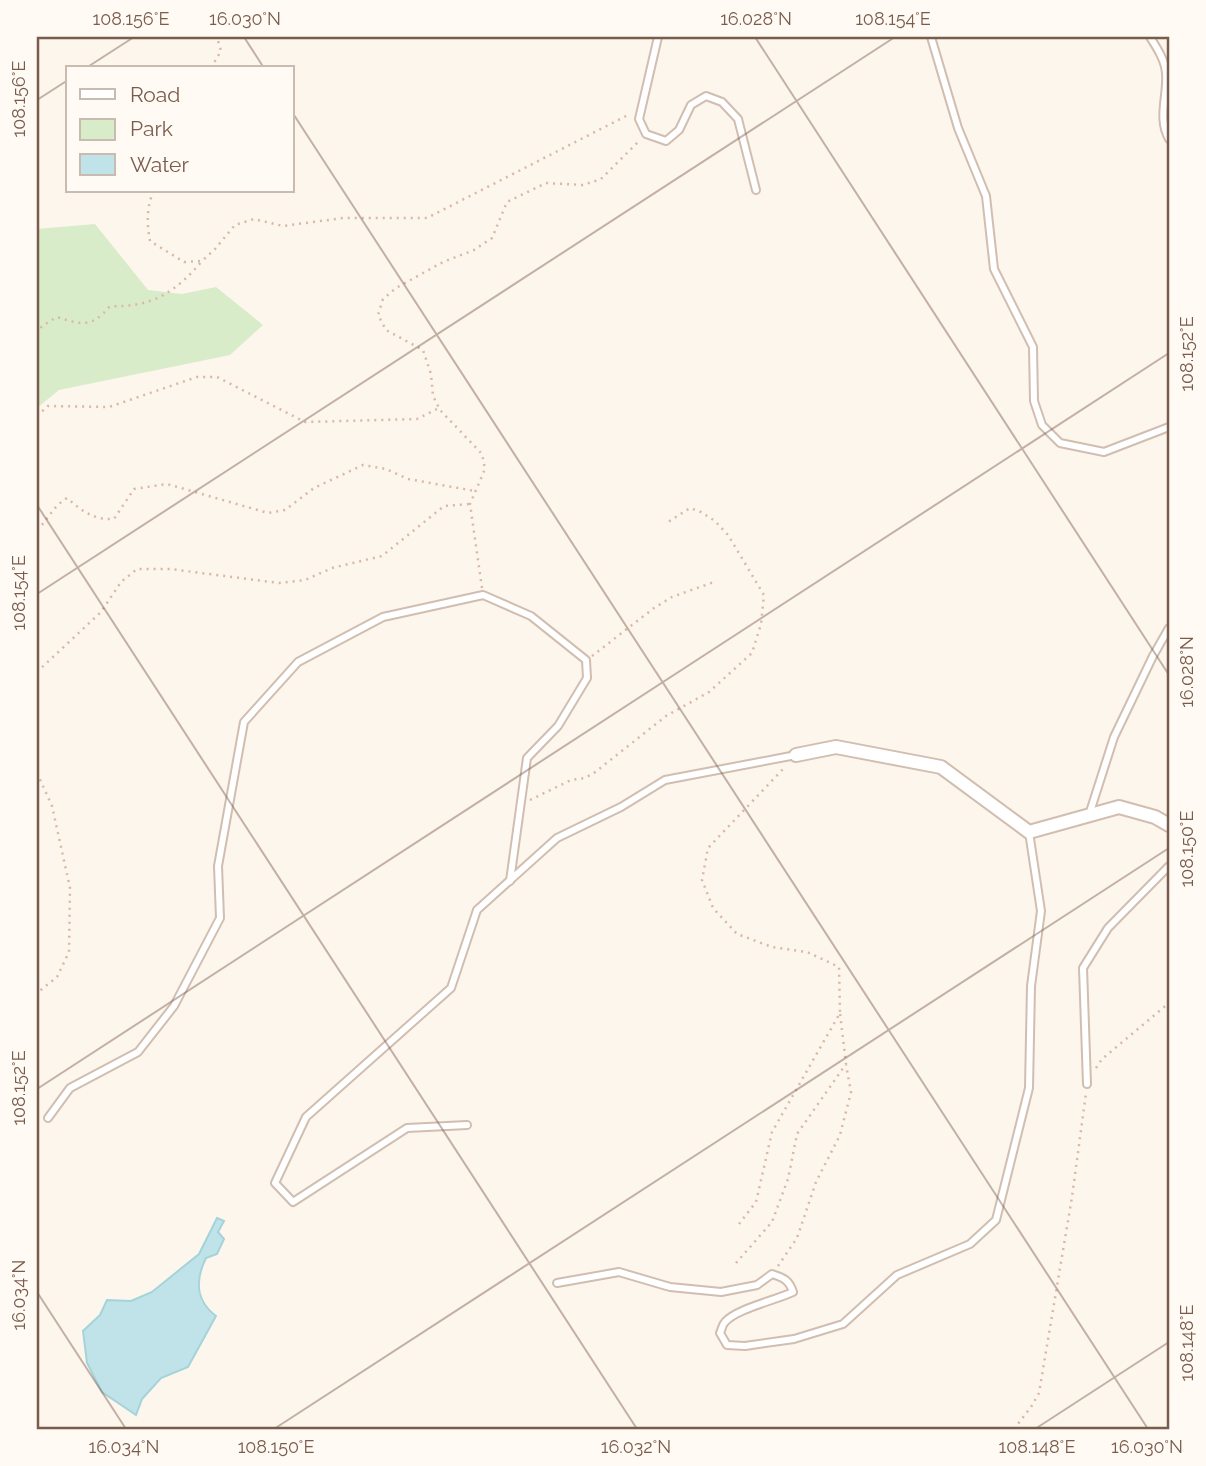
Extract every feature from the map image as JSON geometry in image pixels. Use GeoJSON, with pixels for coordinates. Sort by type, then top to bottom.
{"type":"FeatureCollection","features":[{"type":"Feature","properties":{"kind":"street"},"geometry":{"type":"LineString","coordinates":[[796,755],[836,747],[941,767],[1029,832],[1119,807],[1155,817],[1169,825]]}},
{"type":"Feature","properties":{"kind":"lane"},"geometry":{"type":"LineString","coordinates":[[659,37],[639,119],[646,134],[666,141],[679,130],[691,105],[705,96],[722,102],[738,119],[757,190]]}},
{"type":"Feature","properties":{"kind":"lane"},"geometry":{"type":"LineString","coordinates":[[931,37],[958,128],[986,196],[994,269],[1033,347],[1034,401],[1042,425],[1060,443],[1104,452],[1169,427]]}},
{"type":"Feature","properties":{"kind":"lane"},"geometry":{"type":"LineString","coordinates":[[1150,37],[1161,55],[1166,71],[1162,120],[1169,139]]}},
{"type":"Feature","properties":{"kind":"lane"},"geometry":{"type":"LineString","coordinates":[[48,1118],[70,1088],[138,1052],[174,1006],[220,918],[218,866],[244,722],[298,662],[383,617],[483,595],[531,617],[586,660],[587,678],[582,688],[558,726],[527,758],[510,881]]}},
{"type":"Feature","properties":{"kind":"lane"},"geometry":{"type":"LineString","coordinates":[[1089,815],[1114,737],[1169,628]]}},
{"type":"Feature","properties":{"kind":"lane"},"geometry":{"type":"LineString","coordinates":[[467,1125],[407,1128],[293,1202],[275,1183],[306,1117],[451,988],[477,910],[557,838],[621,807],[666,780],[796,755]]}},
{"type":"Feature","properties":{"kind":"lane"},"geometry":{"type":"LineString","coordinates":[[557,1283],[619,1272],[670,1287],[721,1292],[757,1286],[772,1274],[784,1278],[790,1283],[793,1292],[749,1308],[725,1322],[720,1333],[727,1345],[745,1346],[793,1339],[843,1324],[897,1275],[970,1244],[996,1220],[1030,1088],[1031,986],[1041,911],[1029,832]]}},
{"type":"Feature","properties":{"kind":"lane"},"geometry":{"type":"LineString","coordinates":[[1087,1084],[1083,968],[1108,928],[1169,866]]}},
{"type":"Feature","properties":{"kind":"path"},"geometry":{"type":"LineString","coordinates":[[212,66],[221,51],[218,37]]}},
{"type":"Feature","properties":{"kind":"path"},"geometry":{"type":"LineString","coordinates":[[37,334],[42,326],[57,317],[82,324],[99,319],[110,306],[130,307],[149,303],[188,278],[235,225],[254,219],[283,226],[343,218],[427,218],[642,108]]}},
{"type":"Feature","properties":{"kind":"path"},"geometry":{"type":"LineString","coordinates":[[483,595],[470,504],[485,469],[482,454],[439,408],[433,396],[431,374],[423,350],[386,330],[378,315],[383,299],[396,288],[443,262],[474,250],[492,238],[507,202],[546,183],[583,185],[601,179],[646,134]]}},
{"type":"Feature","properties":{"kind":"path"},"geometry":{"type":"LineString","coordinates":[[153,192],[146,225],[150,241],[184,262],[202,261]]}},
{"type":"Feature","properties":{"kind":"path"},"geometry":{"type":"LineString","coordinates":[[37,325],[42,326]]}},
{"type":"Feature","properties":{"kind":"path"},"geometry":{"type":"LineString","coordinates":[[37,416],[48,406],[109,407],[197,377],[217,377],[305,422],[417,419],[439,408]]}},
{"type":"Feature","properties":{"kind":"path"},"geometry":{"type":"LineString","coordinates":[[37,530],[45,523],[55,505],[67,498],[99,520],[114,519],[134,489],[167,484],[268,513],[276,512],[285,510],[314,488],[363,465],[386,469],[408,479],[475,491]]}},
{"type":"Feature","properties":{"kind":"path"},"geometry":{"type":"LineString","coordinates":[[37,672],[101,612],[121,582],[137,569],[170,569],[279,583],[305,580],[332,568],[382,556],[444,506],[470,504]]}},
{"type":"Feature","properties":{"kind":"path"},"geometry":{"type":"LineString","coordinates":[[521,804],[571,780],[594,773],[666,716],[709,692],[752,653],[761,624],[764,595],[728,535],[716,521],[690,508],[668,522]]}},
{"type":"Feature","properties":{"kind":"path"},"geometry":{"type":"LineString","coordinates":[[586,660],[672,597],[714,582]]}},
{"type":"Feature","properties":{"kind":"path"},"geometry":{"type":"LineString","coordinates":[[772,1274],[797,1237],[816,1182],[840,1135],[851,1092],[840,1013],[839,967],[807,953],[772,947],[737,934],[713,908],[702,880],[708,848],[796,755]]}},
{"type":"Feature","properties":{"kind":"path"},"geometry":{"type":"LineString","coordinates":[[37,773],[52,806],[70,888],[69,952],[57,977],[37,993]]}},
{"type":"Feature","properties":{"kind":"path"},"geometry":{"type":"LineString","coordinates":[[1014,1429],[1039,1392],[1072,1197],[1087,1084],[1102,1059],[1169,1003]]}},
{"type":"Feature","properties":{"kind":"path"},"geometry":{"type":"LineString","coordinates":[[739,1224],[756,1202],[772,1132],[840,1013]]}},
{"type":"Feature","properties":{"kind":"path"},"geometry":{"type":"LineString","coordinates":[[736,1263],[772,1222],[788,1179],[797,1134],[846,1064]]}},
{"type":"Feature","properties":{"kind":"green space"},"geometry":{"type":"Polygon","coordinates":[[[95,224],[148,290],[182,294],[216,287],[263,325],[230,355],[59,390],[37,408],[37,229],[95,224]]]}},
{"type":"Feature","properties":{"kind":"water"},"geometry":{"type":"Polygon","coordinates":[[[217,1218],[224,1221],[218,1232],[224,1239],[217,1254],[206,1258],[199,1282],[204,1304],[216,1316],[188,1367],[161,1378],[142,1399],[136,1415],[102,1392],[87,1363],[83,1331],[100,1315],[107,1300],[131,1301],[152,1292],[199,1254],[217,1218]]]}}]}
